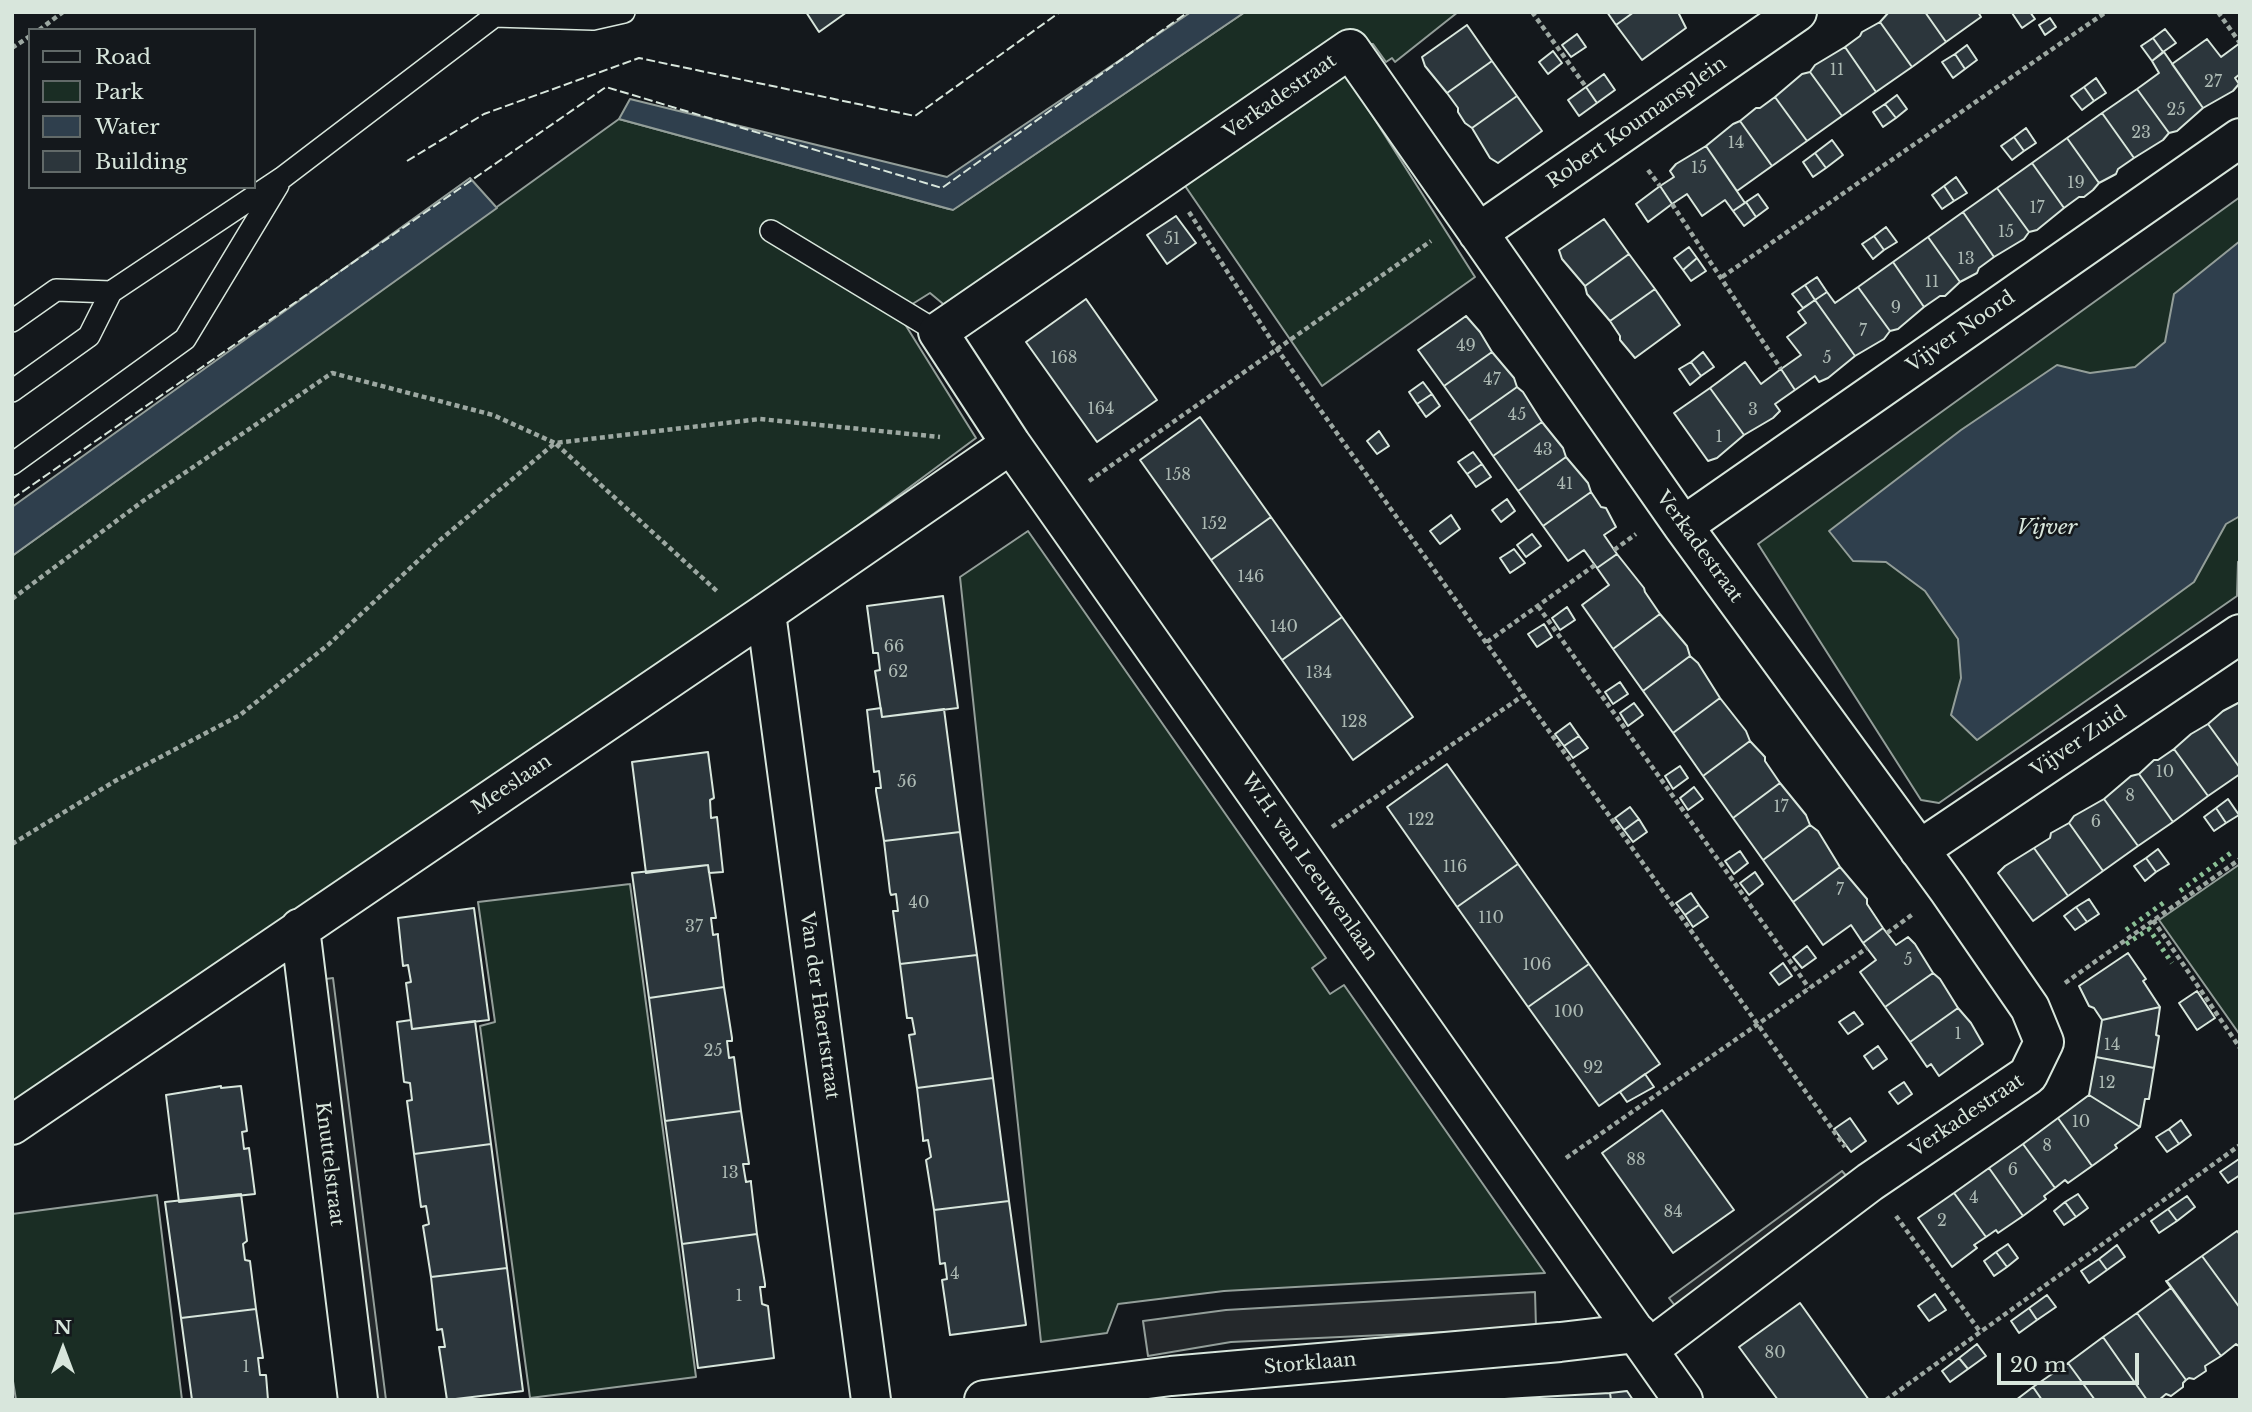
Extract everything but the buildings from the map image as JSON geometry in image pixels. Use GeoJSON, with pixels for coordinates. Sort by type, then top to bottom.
{"type":"FeatureCollection","features":[{"type":"Feature","properties":{"kind":"street","name":"Robert Koumansplein"},"geometry":{"type":"LineString","coordinates":[[1472,225],[1797,12]]}},
{"type":"Feature","properties":{"kind":"street","name":"Verkadestraat"},"geometry":{"type":"LineString","coordinates":[[938,332],[1350,49],[1683,526],[1919,850],[2030,1008],[2044,1042],[2028,1075],[1643,1341]]}},
{"type":"Feature","properties":{"kind":"street","name":"Vijver Noord"},"geometry":{"type":"LineString","coordinates":[[1683,526],[2240,138]]}},
{"type":"Feature","properties":{"kind":"street","name":"W.H. van Leeuwenlaan"},"geometry":{"type":"LineString","coordinates":[[938,332],[1054,506],[1643,1341],[1677,1397]]}},
{"type":"Feature","properties":{"kind":"street","name":"Meeslaan"},"geometry":{"type":"LineString","coordinates":[[12,1125],[1011,444]]}},
{"type":"Feature","properties":{"kind":"street","name":"Van der Haertstraat"},"geometry":{"type":"LineString","coordinates":[[755,620],[871,1400]]}},
{"type":"Feature","properties":{"kind":"street","name":"Vijver Zuid"},"geometry":{"type":"LineString","coordinates":[[1919,850],[2240,634]]}},
{"type":"Feature","properties":{"kind":"street","name":"Knuttelstraat"},"geometry":{"type":"LineString","coordinates":[[300,928],[358,1400]]}},
{"type":"Feature","properties":{"kind":"street","name":"Storklaan"},"geometry":{"type":"LineString","coordinates":[[984,1400],[1173,1388],[1560,1342],[1643,1341]]}},
{"type":"Feature","properties":{"kind":"lane"},"geometry":{"type":"LineString","coordinates":[[12,391],[89,336],[111,292],[282,178],[497,14],[593,19],[624,12]]}},
{"type":"Feature","properties":{"kind":"lane"},"geometry":{"type":"LineString","coordinates":[[12,464],[185,339],[282,178]]}},
{"type":"Feature","properties":{"kind":"lane"},"geometry":{"type":"LineString","coordinates":[[771,231],[938,332]]}},
{"type":"Feature","properties":{"kind":"lane"},"geometry":{"type":"LineString","coordinates":[[12,321],[56,290],[111,292]]}},
{"type":"Feature","properties":{"kind":"path"},"geometry":{"type":"LineString","coordinates":[[42,28],[63,12]]}},
{"type":"Feature","properties":{"kind":"path"},"geometry":{"type":"LineString","coordinates":[[1532,12],[1586,87]]}},
{"type":"Feature","properties":{"kind":"path"},"geometry":{"type":"LineString","coordinates":[[1722,277],[2106,12]]}},
{"type":"Feature","properties":{"kind":"path"},"geometry":{"type":"LineString","coordinates":[[2218,12],[2240,43]]}},
{"type":"Feature","properties":{"kind":"path"},"geometry":{"type":"LineString","coordinates":[[12,48],[28,37]]}},
{"type":"Feature","properties":{"kind":"path"},"geometry":{"type":"LineString","coordinates":[[1165,176],[1277,349],[1870,1182],[1981,1333]]}},
{"type":"Feature","properties":{"kind":"path"},"geometry":{"type":"LineString","coordinates":[[1672,204],[1781,369]]}},
{"type":"Feature","properties":{"kind":"path"},"geometry":{"type":"LineString","coordinates":[[1054,506],[1277,349],[1472,225]]}},
{"type":"Feature","properties":{"kind":"path"},"geometry":{"type":"LineString","coordinates":[[12,600],[143,501],[332,373],[493,415],[555,443],[718,592],[755,620]]}},
{"type":"Feature","properties":{"kind":"path"},"geometry":{"type":"LineString","coordinates":[[12,844],[115,781],[240,715],[328,645],[439,541],[555,443],[760,419],[941,437]]}},
{"type":"Feature","properties":{"kind":"path"},"geometry":{"type":"LineString","coordinates":[[1487,642],[1595,565]]}},
{"type":"Feature","properties":{"kind":"path"},"geometry":{"type":"LineString","coordinates":[[1538,606],[1809,988]]}},
{"type":"Feature","properties":{"kind":"path"},"geometry":{"type":"LineString","coordinates":[[1298,850],[1524,695]]}},
{"type":"Feature","properties":{"kind":"path"},"geometry":{"type":"LineString","coordinates":[[2030,1008],[2240,859]]}},
{"type":"Feature","properties":{"kind":"path"},"geometry":{"type":"LineString","coordinates":[[2152,920],[2240,1048]]}},
{"type":"Feature","properties":{"kind":"path"},"geometry":{"type":"LineString","coordinates":[[1531,1182],[1867,948]]}},
{"type":"Feature","properties":{"kind":"path"},"geometry":{"type":"LineString","coordinates":[[1886,1400],[2240,1145]]}},
{"type":"Feature","properties":{"kind":"green space"},"geometry":{"type":"Polygon","coordinates":[[[1245,12],[1458,12],[1395,62],[1392,58],[1386,62],[1373,44],[1353,43],[948,308],[930,293],[898,313],[976,438],[748,607],[12,1111],[12,556],[619,119],[949,209],[957,207],[1245,12]]]}},
{"type":"Feature","properties":{"kind":"green space"},"geometry":{"type":"Polygon","coordinates":[[[1344,71],[1475,277],[1322,386],[1181,180],[1344,71]]]}},
{"type":"Feature","properties":{"kind":"green space","name":"Vijver"},"geometry":{"type":"Polygon","coordinates":[[[2240,197],[2240,561],[2237,596],[1939,803],[1921,800],[1758,544],[2240,197]]]}},
{"type":"Feature","properties":{"kind":"green space"},"geometry":{"type":"Polygon","coordinates":[[[1028,531],[1326,958],[1312,968],[1330,994],[1344,985],[1545,1273],[1224,1291],[1118,1304],[1107,1333],[1041,1342],[960,577],[1028,531]]]}},
{"type":"Feature","properties":{"kind":"green space"},"geometry":{"type":"Polygon","coordinates":[[[2240,864],[2240,1035],[2159,920],[2240,864]]]}},
{"type":"Feature","properties":{"kind":"green space"},"geometry":{"type":"Polygon","coordinates":[[[630,884],[696,1377],[530,1398],[480,1026],[495,1022],[478,902],[630,884]]]}},
{"type":"Feature","properties":{"kind":"green space"},"geometry":{"type":"Polygon","coordinates":[[[157,1195],[182,1400],[16,1400],[12,1375],[12,1214],[157,1195]]]}},
{"type":"Feature","properties":{"kind":"shaded area"},"geometry":{"type":"Polygon","coordinates":[[[333,978],[386,1400],[374,1400],[318,980],[333,978]]]}},
{"type":"Feature","properties":{"kind":"shaded area"},"geometry":{"type":"Polygon","coordinates":[[[1842,1171],[1850,1180],[1676,1307],[1669,1298],[1842,1171]]]}},
{"type":"Feature","properties":{"kind":"shaded area"},"geometry":{"type":"Polygon","coordinates":[[[1535,1292],[1536,1328],[1231,1342],[1148,1356],[1143,1321],[1226,1310],[1535,1292]]]}},
{"type":"Feature","properties":{"kind":"water"},"geometry":{"type":"Polygon","coordinates":[[[1191,12],[1245,12],[953,210],[619,119],[630,99],[947,177],[1191,12]]]}},
{"type":"Feature","properties":{"kind":"water"},"geometry":{"type":"Polygon","coordinates":[[[470,178],[497,208],[12,556],[12,507],[470,178]]]}},
{"type":"Feature","properties":{"kind":"water","name":"Vijver"},"geometry":{"type":"Polygon","coordinates":[[[2240,241],[2240,516],[2226,524],[2194,582],[1977,740],[1951,715],[1961,678],[1958,639],[1925,591],[1886,562],[1853,561],[1829,531],[1961,430],[2057,365],[2090,373],[2135,367],[2165,342],[2174,294],[2240,241]]]}},
{"type":"Feature","properties":{"kind":"hedge"},"geometry":{"type":"LineString","coordinates":[[2180,891],[2232,852]]}},
{"type":"Feature","properties":{"kind":"hedge"},"geometry":{"type":"LineString","coordinates":[[2126,930],[2166,901]]}},
{"type":"Feature","properties":{"kind":"hedge"},"geometry":{"type":"LineString","coordinates":[[2126,944],[2149,929],[2172,963]]}},
{"type":"Feature","properties":{"kind":"fence"},"geometry":{"type":"LineString","coordinates":[[407,161],[484,114],[639,58],[915,116],[1060,12]]}},
{"type":"Feature","properties":{"kind":"fence"},"geometry":{"type":"LineString","coordinates":[[12,499],[606,87],[942,188],[1188,12]]}}]}
